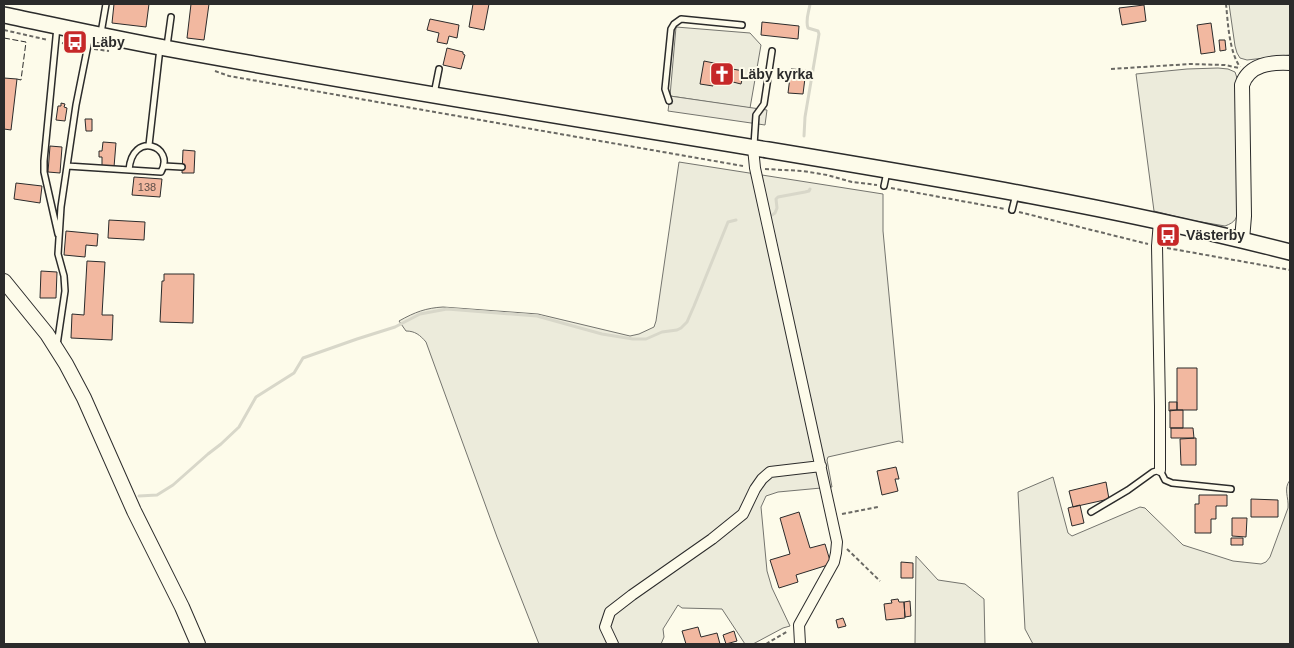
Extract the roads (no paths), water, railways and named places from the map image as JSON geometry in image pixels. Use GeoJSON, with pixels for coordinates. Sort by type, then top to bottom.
{"type":"FeatureCollection","features":[{"type":"Feature","properties":{"kind":"main road"},"geometry":{"type":"LineString","coordinates":[[4,15],[56,34],[163,48],[887,170],[1159,221],[1290,252]]}},
{"type":"Feature","properties":{"kind":"street"},"geometry":{"type":"LineString","coordinates":[[1242,240],[1244,216],[1242,85],[1245,77],[1255,68],[1269,63],[1290,63]]}},
{"type":"Feature","properties":{"kind":"street"},"geometry":{"type":"LineString","coordinates":[[753,148],[754,168],[837,538],[834,562],[799,625],[800,644]]}},
{"type":"Feature","properties":{"kind":"street"},"geometry":{"type":"LineString","coordinates":[[1159,221],[1156,246],[1160,470]]}},
{"type":"Feature","properties":{"kind":"street"},"geometry":{"type":"LineString","coordinates":[[4,281],[57,348],[88,407],[134,511],[178,598],[198,644]]}},
{"type":"Feature","properties":{"kind":"street"},"geometry":{"type":"LineString","coordinates":[[613,644],[605,627],[610,612],[712,539],[743,514],[754,489],[770,472],[821,466]]}},
{"type":"Feature","properties":{"kind":"lane"},"geometry":{"type":"LineString","coordinates":[[57,348],[65,291],[64,276],[58,254],[61,206],[76,105],[93,39],[106,4]]}},
{"type":"Feature","properties":{"kind":"lane"},"geometry":{"type":"LineString","coordinates":[[149,145],[163,48],[171,17]]}},
{"type":"Feature","properties":{"kind":"lane"},"geometry":{"type":"LineString","coordinates":[[669,101],[665,89],[671,29],[674,24],[681,19],[742,25]]}},
{"type":"Feature","properties":{"kind":"lane"},"geometry":{"type":"LineString","coordinates":[[56,34],[44,172],[59,239]]}},
{"type":"Feature","properties":{"kind":"lane"},"geometry":{"type":"LineString","coordinates":[[753,148],[756,115],[764,104],[772,51]]}},
{"type":"Feature","properties":{"kind":"lane"},"geometry":{"type":"LineString","coordinates":[[434,95],[438,69]]}},
{"type":"Feature","properties":{"kind":"lane"},"geometry":{"type":"LineString","coordinates":[[67,166],[129,170],[161,172],[164,166],[162,154],[154,146],[143,146],[136,151],[130,160],[129,170]]}},
{"type":"Feature","properties":{"kind":"lane"},"geometry":{"type":"LineString","coordinates":[[164,166],[182,167]]}},
{"type":"Feature","properties":{"kind":"lane"},"geometry":{"type":"LineString","coordinates":[[884,186],[887,170]]}},
{"type":"Feature","properties":{"kind":"lane"},"geometry":{"type":"LineString","coordinates":[[1012,210],[1016,193]]}},
{"type":"Feature","properties":{"kind":"lane"},"geometry":{"type":"LineString","coordinates":[[1091,512],[1128,490],[1153,472],[1160,470],[1165,480],[1172,483],[1231,489]]}},
{"type":"Feature","properties":{"kind":"waterway"},"geometry":{"type":"LineString","coordinates":[[804,136],[805,117],[819,34],[818,31],[808,28],[807,25],[810,4]]}},
{"type":"Feature","properties":{"kind":"waterway"},"geometry":{"type":"LineString","coordinates":[[772,215],[777,208],[776,199],[778,197],[809,191],[810,189]]}},
{"type":"Feature","properties":{"kind":"waterway"},"geometry":{"type":"LineString","coordinates":[[139,496],[157,495],[173,485],[239,427],[256,397],[294,373],[303,358],[395,327],[420,314],[447,309],[537,316],[602,334],[633,339],[646,339],[662,332],[677,330],[687,322],[728,222],[736,220]]}},
{"type":"Feature","properties":{"kind":"place","name":"Läby"},"geometry":{"type":"Point","coordinates":[75,42]}},
{"type":"Feature","properties":{"kind":"place","name":"Läby kyrka"},"geometry":{"type":"Point","coordinates":[722,74]}},
{"type":"Feature","properties":{"kind":"place","name":"Västerby"},"geometry":{"type":"Point","coordinates":[1168,235]}}]}
